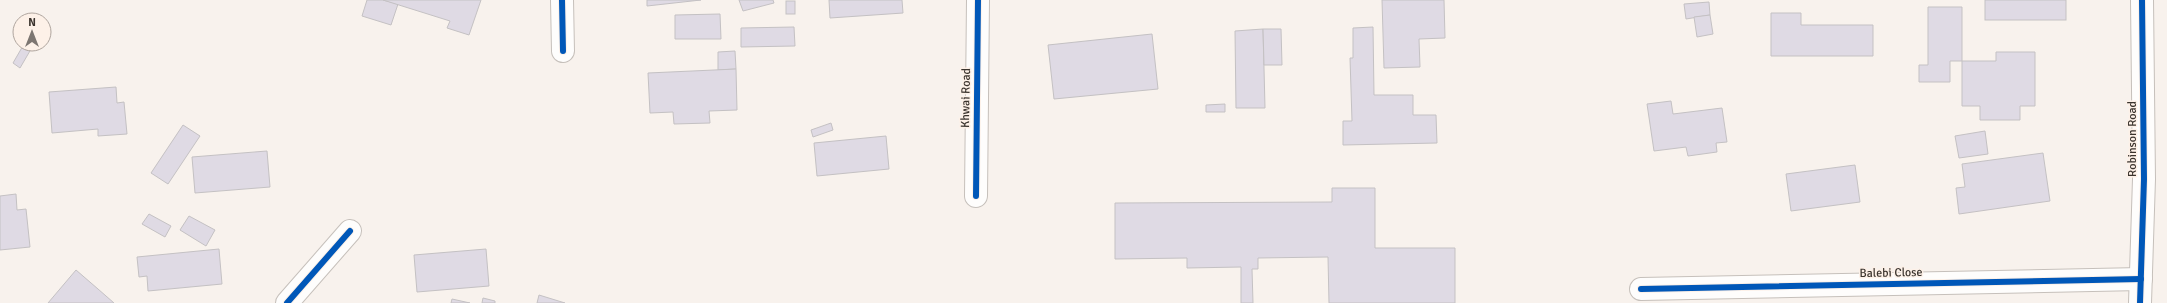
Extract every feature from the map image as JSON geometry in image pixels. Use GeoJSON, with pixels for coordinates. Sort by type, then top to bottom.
{"type":"FeatureCollection","features":[{"type":"Feature","properties":{"kind":"street"},"geometry":{"type":"LineString","coordinates":[[562,0],[563,51]]}},
{"type":"Feature","properties":{"kind":"street","name":"Khwai Road"},"geometry":{"type":"LineString","coordinates":[[976,196],[978,0]]}},
{"type":"Feature","properties":{"kind":"street","name":"Robinson Road"},"geometry":{"type":"LineString","coordinates":[[2140,303],[2144,179],[2142,0]]}},
{"type":"Feature","properties":{"kind":"street"},"geometry":{"type":"LineString","coordinates":[[287,303],[350,232]]}},
{"type":"Feature","properties":{"kind":"street","name":"Balebi Close"},"geometry":{"type":"LineString","coordinates":[[1641,289],[2141,279]]}},
{"type":"Feature","properties":{"kind":"building"},"geometry":{"type":"Polygon","coordinates":[[[367,0],[383,0],[398,4],[391,25],[362,16],[367,0]]]}},
{"type":"Feature","properties":{"kind":"building"},"geometry":{"type":"Polygon","coordinates":[[[383,0],[481,0],[469,35],[447,28],[450,21],[383,0]]]}},
{"type":"Feature","properties":{"kind":"building"},"geometry":{"type":"Polygon","coordinates":[[[647,0],[701,0],[647,6],[647,0]]]}},
{"type":"Feature","properties":{"kind":"building"},"geometry":{"type":"Polygon","coordinates":[[[739,0],[773,0],[774,3],[743,11],[739,0]]]}},
{"type":"Feature","properties":{"kind":"building"},"geometry":{"type":"Polygon","coordinates":[[[829,0],[902,0],[903,13],[830,18],[829,0]]]}},
{"type":"Feature","properties":{"kind":"building"},"geometry":{"type":"Polygon","coordinates":[[[1382,0],[1444,0],[1445,38],[1419,39],[1420,67],[1384,68],[1382,0]]]}},
{"type":"Feature","properties":{"kind":"building"},"geometry":{"type":"Polygon","coordinates":[[[1985,0],[2066,0],[2066,20],[1985,20],[1985,0]]]}},
{"type":"Feature","properties":{"kind":"building"},"geometry":{"type":"Polygon","coordinates":[[[786,1],[795,1],[795,14],[786,14],[786,1]]]}},
{"type":"Feature","properties":{"kind":"building"},"geometry":{"type":"Polygon","coordinates":[[[1709,2],[1710,15],[1686,19],[1684,4],[1709,2]]]}},
{"type":"Feature","properties":{"kind":"building"},"geometry":{"type":"Polygon","coordinates":[[[1928,7],[1962,7],[1962,61],[1950,61],[1950,82],[1919,82],[1919,65],[1928,65],[1928,7]]]}},
{"type":"Feature","properties":{"kind":"building"},"geometry":{"type":"Polygon","coordinates":[[[1771,13],[1801,13],[1801,25],[1873,25],[1873,56],[1771,56],[1771,13]]]}},
{"type":"Feature","properties":{"kind":"building"},"geometry":{"type":"Polygon","coordinates":[[[720,14],[721,39],[675,39],[675,15],[720,14]]]}},
{"type":"Feature","properties":{"kind":"building"},"geometry":{"type":"Polygon","coordinates":[[[1710,15],[1713,34],[1697,37],[1694,17],[1710,15]]]}},
{"type":"Feature","properties":{"kind":"building"},"geometry":{"type":"Polygon","coordinates":[[[794,27],[795,46],[741,47],[741,28],[794,27]]]}},
{"type":"Feature","properties":{"kind":"building"},"geometry":{"type":"Polygon","coordinates":[[[1373,27],[1374,95],[1413,95],[1413,115],[1436,115],[1437,143],[1343,145],[1343,121],[1352,121],[1350,58],[1353,58],[1353,28],[1373,27]]]}},
{"type":"Feature","properties":{"kind":"building"},"geometry":{"type":"Polygon","coordinates":[[[1263,29],[1265,108],[1236,108],[1235,31],[1263,29]]]}},
{"type":"Feature","properties":{"kind":"building"},"geometry":{"type":"Polygon","coordinates":[[[1263,29],[1281,29],[1282,65],[1264,65],[1263,29]]]}},
{"type":"Feature","properties":{"kind":"building"},"geometry":{"type":"Polygon","coordinates":[[[1152,34],[1158,89],[1054,99],[1048,45],[1152,34]]]}},
{"type":"Feature","properties":{"kind":"building"},"geometry":{"type":"Polygon","coordinates":[[[735,51],[736,69],[718,70],[718,52],[735,51]]]}},
{"type":"Feature","properties":{"kind":"building"},"geometry":{"type":"Polygon","coordinates":[[[19,52],[29,52],[20,68],[13,63],[19,52]]]}},
{"type":"Feature","properties":{"kind":"building"},"geometry":{"type":"Polygon","coordinates":[[[1996,52],[2035,52],[2035,106],[2020,106],[2020,120],[1980,120],[1980,106],[1962,106],[1962,61],[1996,61],[1996,52]]]}},
{"type":"Feature","properties":{"kind":"building"},"geometry":{"type":"Polygon","coordinates":[[[736,69],[737,110],[709,111],[710,123],[674,124],[673,112],[650,113],[648,73],[736,69]]]}},
{"type":"Feature","properties":{"kind":"building"},"geometry":{"type":"Polygon","coordinates":[[[116,87],[117,103],[124,102],[127,134],[98,136],[98,129],[52,133],[49,92],[116,87]]]}},
{"type":"Feature","properties":{"kind":"building"},"geometry":{"type":"Polygon","coordinates":[[[1671,101],[1673,114],[1722,108],[1727,142],[1716,143],[1717,152],[1688,156],[1686,147],[1654,151],[1647,104],[1671,101]]]}},
{"type":"Feature","properties":{"kind":"building"},"geometry":{"type":"Polygon","coordinates":[[[1225,104],[1225,112],[1206,112],[1206,105],[1225,104]]]}},
{"type":"Feature","properties":{"kind":"building"},"geometry":{"type":"Polygon","coordinates":[[[831,123],[833,130],[813,137],[811,130],[831,123]]]}},
{"type":"Feature","properties":{"kind":"building"},"geometry":{"type":"Polygon","coordinates":[[[183,125],[200,136],[168,184],[151,173],[183,125]]]}},
{"type":"Feature","properties":{"kind":"building"},"geometry":{"type":"Polygon","coordinates":[[[1985,131],[1988,154],[1959,158],[1955,136],[1985,131]]]}},
{"type":"Feature","properties":{"kind":"building"},"geometry":{"type":"Polygon","coordinates":[[[886,136],[889,169],[817,176],[814,143],[886,136]]]}},
{"type":"Feature","properties":{"kind":"building"},"geometry":{"type":"Polygon","coordinates":[[[267,151],[270,187],[195,193],[192,157],[267,151]]]}},
{"type":"Feature","properties":{"kind":"building"},"geometry":{"type":"Polygon","coordinates":[[[2043,153],[2050,201],[1959,214],[1956,188],[1965,187],[1962,164],[2043,153]]]}},
{"type":"Feature","properties":{"kind":"building"},"geometry":{"type":"Polygon","coordinates":[[[1855,165],[1860,202],[1791,211],[1786,174],[1855,165]]]}},
{"type":"Feature","properties":{"kind":"building"},"geometry":{"type":"Polygon","coordinates":[[[1332,188],[1375,188],[1375,248],[1455,248],[1455,303],[1329,303],[1328,257],[1258,258],[1258,269],[1252,269],[1253,303],[1241,303],[1241,267],[1187,268],[1187,258],[1115,259],[1115,203],[1332,202],[1332,188]]]}},
{"type":"Feature","properties":{"kind":"building"},"geometry":{"type":"Polygon","coordinates":[[[16,194],[17,210],[26,209],[30,247],[0,250],[0,196],[16,194]]]}},
{"type":"Feature","properties":{"kind":"building"},"geometry":{"type":"Polygon","coordinates":[[[149,214],[171,226],[165,237],[142,224],[149,214]]]}},
{"type":"Feature","properties":{"kind":"building"},"geometry":{"type":"Polygon","coordinates":[[[189,216],[215,230],[206,246],[180,230],[189,216]]]}},
{"type":"Feature","properties":{"kind":"building"},"geometry":{"type":"Polygon","coordinates":[[[219,249],[222,284],[148,291],[147,276],[139,277],[137,257],[219,249]]]}},
{"type":"Feature","properties":{"kind":"building"},"geometry":{"type":"Polygon","coordinates":[[[486,249],[489,286],[417,292],[414,255],[486,249]]]}},
{"type":"Feature","properties":{"kind":"building"},"geometry":{"type":"Polygon","coordinates":[[[76,270],[98,289],[114,303],[48,303],[76,270]]]}},
{"type":"Feature","properties":{"kind":"building"},"geometry":{"type":"Polygon","coordinates":[[[539,295],[565,303],[537,303],[539,295]]]}},
{"type":"Feature","properties":{"kind":"building"},"geometry":{"type":"Polygon","coordinates":[[[483,298],[495,301],[495,303],[482,303],[483,298]]]}},
{"type":"Feature","properties":{"kind":"building"},"geometry":{"type":"Polygon","coordinates":[[[452,299],[470,303],[451,303],[452,299]]]}},
{"type":"Feature","properties":{"kind":"cycle path"},"geometry":{"type":"LineString","coordinates":[[562,0],[563,51]]}},
{"type":"Feature","properties":{"kind":"cycle path"},"geometry":{"type":"LineString","coordinates":[[976,196],[978,0]]}},
{"type":"Feature","properties":{"kind":"cycle path"},"geometry":{"type":"LineString","coordinates":[[2140,303],[2144,179],[2142,0]]}},
{"type":"Feature","properties":{"kind":"cycle path"},"geometry":{"type":"LineString","coordinates":[[287,303],[350,231]]}},
{"type":"Feature","properties":{"kind":"cycle path"},"geometry":{"type":"LineString","coordinates":[[1641,289],[2141,279]]}}]}
